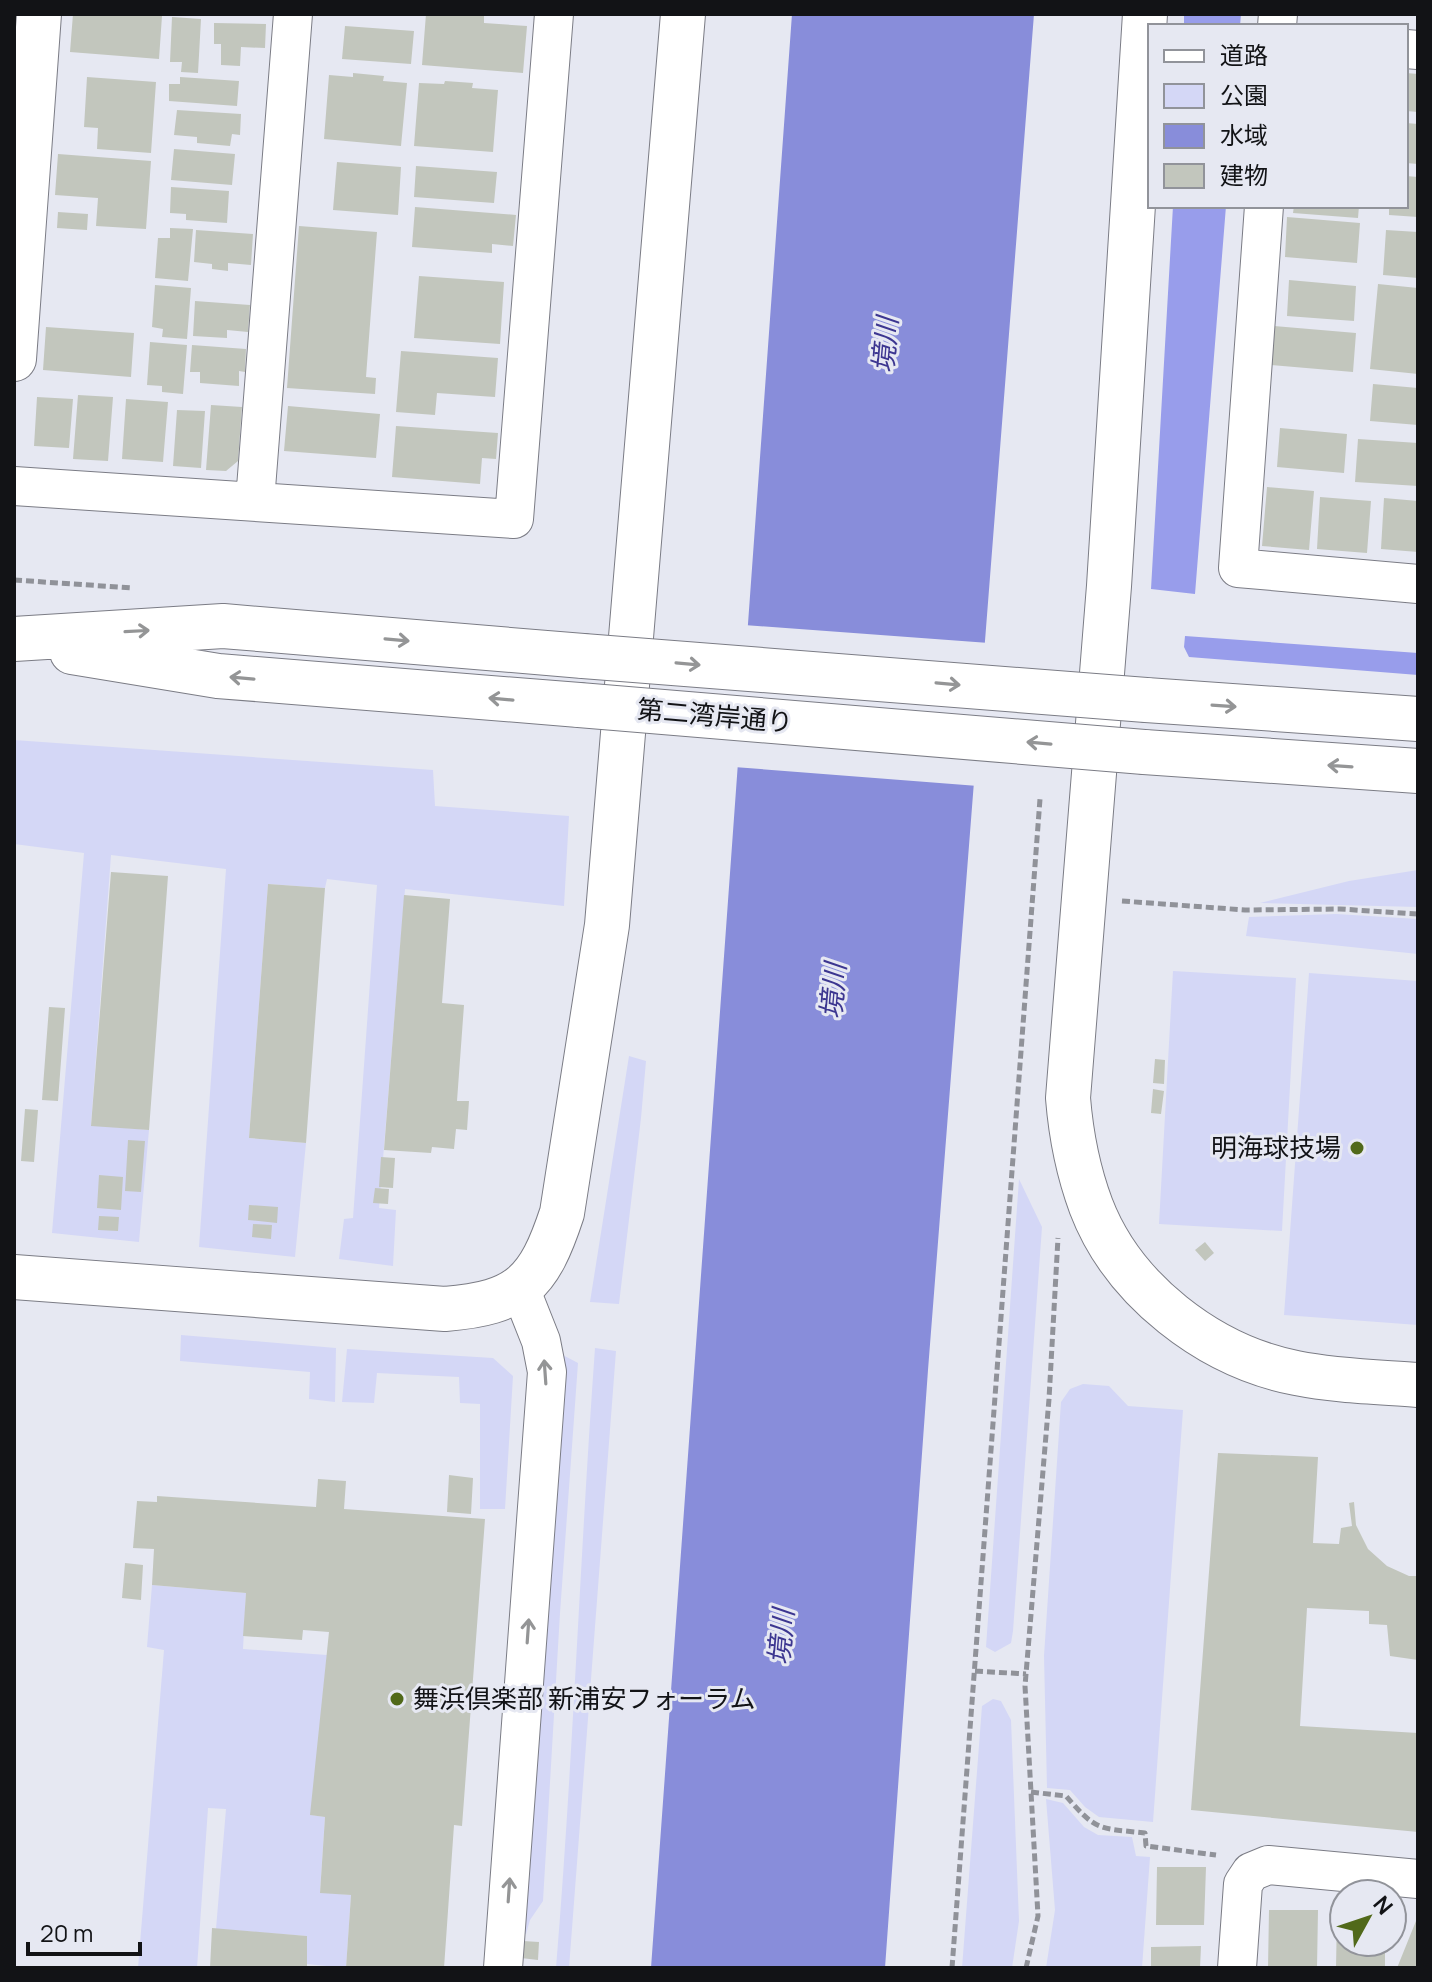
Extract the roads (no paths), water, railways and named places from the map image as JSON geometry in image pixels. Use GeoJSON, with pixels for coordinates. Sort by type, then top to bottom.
{"type":"FeatureCollection","features":[{"type":"Feature","properties":{"kind":"street"},"geometry":{"type":"LineString","coordinates":[[14,359],[39,14]]}},
{"type":"Feature","properties":{"kind":"street"},"geometry":{"type":"LineString","coordinates":[[255,501],[293,14]]}},
{"type":"Feature","properties":{"kind":"street"},"geometry":{"type":"LineString","coordinates":[[14,486],[514,519],[554,14]]}},
{"type":"Feature","properties":{"kind":"street"},"geometry":{"type":"LineString","coordinates":[[14,1277],[445,1309],[480,1307],[506,1298],[536,1274],[562,1213],[607,925],[683,14]]}},
{"type":"Feature","properties":{"kind":"street"},"geometry":{"type":"LineString","coordinates":[[1145,14],[1109,586],[1069,1083],[1071,1136],[1092,1208],[1110,1244],[1137,1280],[1175,1316],[1210,1340],[1254,1361],[1295,1373],[1418,1385]]}},
{"type":"Feature","properties":{"kind":"street"},"geometry":{"type":"LineString","coordinates":[[1264,208],[1238,568],[1418,584]]}},
{"type":"Feature","properties":{"kind":"street","name":"第二湾岸通り"},"geometry":{"type":"LineString","coordinates":[[14,640],[223,626],[1418,719]]}},
{"type":"Feature","properties":{"kind":"street","name":"第二湾岸通り"},"geometry":{"type":"LineString","coordinates":[[14,640],[218,676],[1129,751],[1418,771]]}},
{"type":"Feature","properties":{"kind":"street"},"geometry":{"type":"LineString","coordinates":[[503,1968],[547,1372],[541,1341],[520,1288]]}},
{"type":"Feature","properties":{"kind":"street"},"geometry":{"type":"LineString","coordinates":[[1237,1968],[1243,1884],[1251,1872],[1268,1865],[1418,1879]]}},
{"type":"Feature","properties":{"kind":"water","name":"境川"},"geometry":{"type":"Polygon","coordinates":[[[792,14],[1034,14],[928,1370],[885,1968],[651,1968],[792,14]]]}},
{"type":"Feature","properties":{"kind":"place","name":"明海球技場"},"geometry":{"type":"Point","coordinates":[1357,1148]}},
{"type":"Feature","properties":{"kind":"place","name":"舞浜倶楽部 新浦安フォーラム"},"geometry":{"type":"Point","coordinates":[397,1699]}}]}
